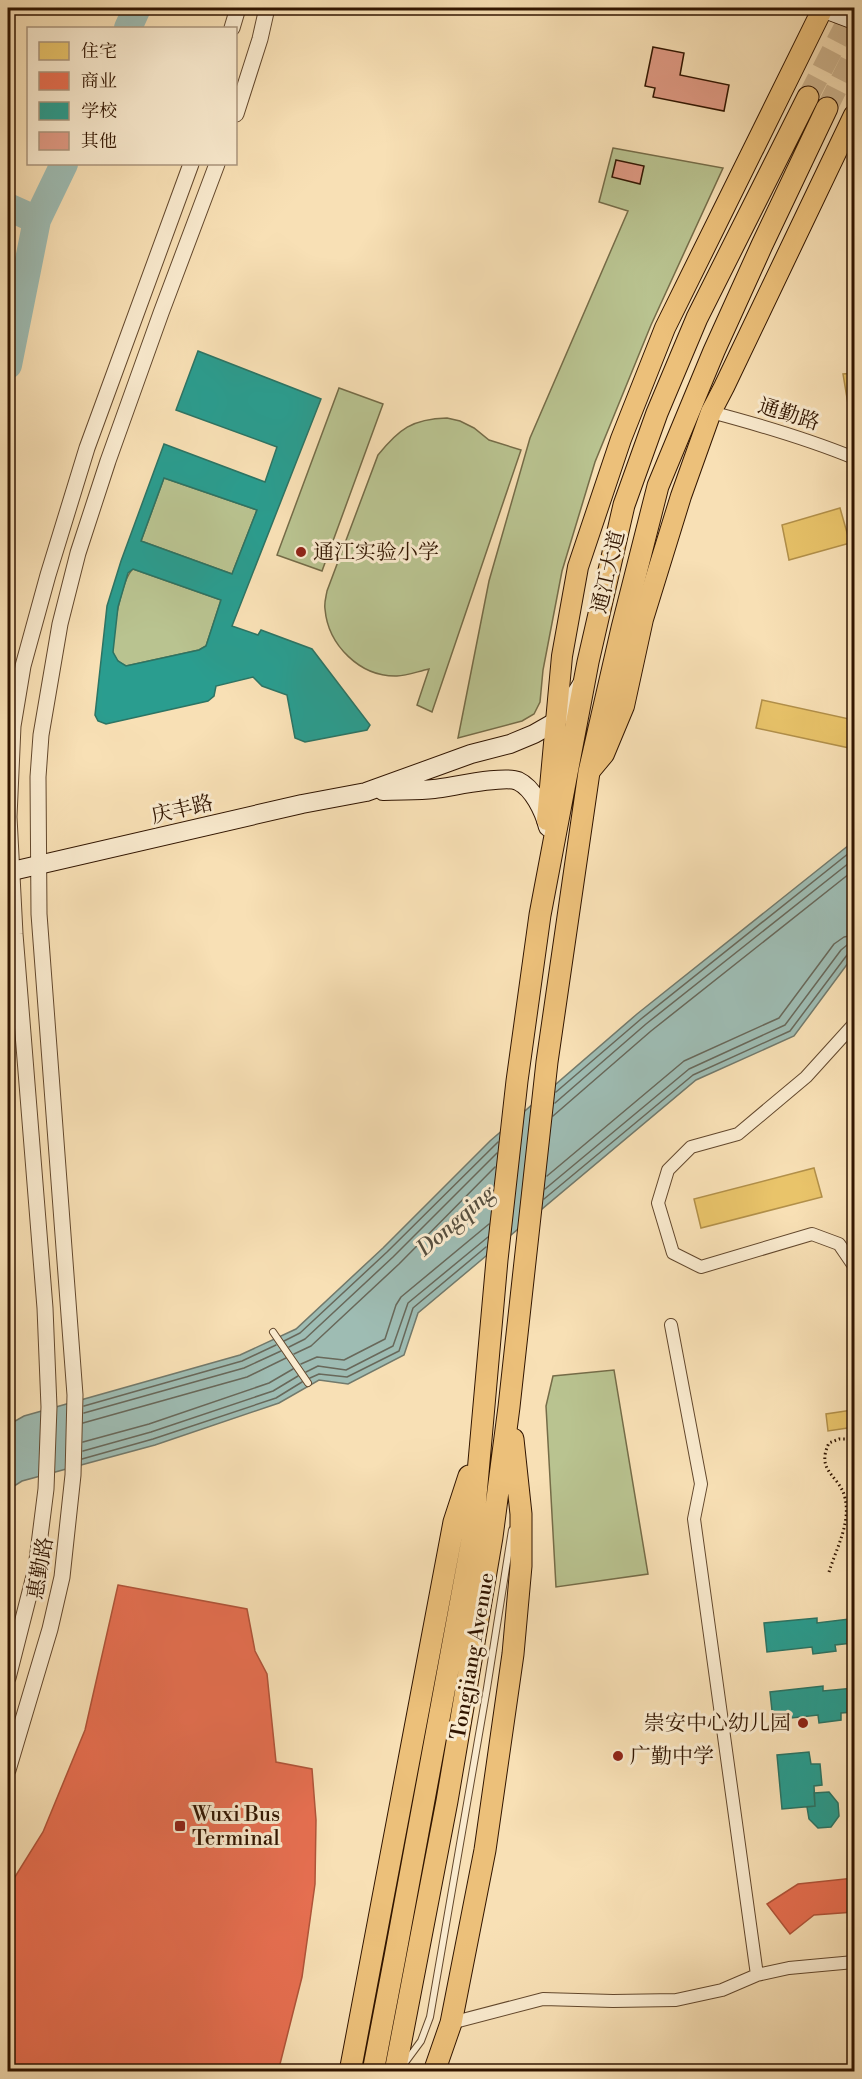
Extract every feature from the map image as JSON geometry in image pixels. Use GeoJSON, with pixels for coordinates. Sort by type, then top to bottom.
{"type":"FeatureCollection","features":[{"type":"Feature","properties":{"kind":"highway","name":"通江大道"},"geometry":{"type":"LineString","coordinates":[[497,1260],[540,915],[585,679],[624,506],[657,413],[697,318],[808,97]]}},
{"type":"Feature","properties":{"kind":"highway","name":"通江大道"},"geometry":{"type":"LineString","coordinates":[[527,1237],[547,1062],[589,772],[621,628],[658,486],[747,277],[827,108]]}},
{"type":"Feature","properties":{"kind":"highway","name":"Tongjiang Avenue"},"geometry":{"type":"LineString","coordinates":[[395,2072],[447,1801],[492,1537],[509,1407],[527,1237]]}},
{"type":"Feature","properties":{"kind":"highway","name":"Tongjiang Avenue"},"geometry":{"type":"LineString","coordinates":[[373,2072],[472,1540],[497,1260]]}},
{"type":"Feature","properties":{"kind":"highway"},"geometry":{"type":"LineString","coordinates":[[434,2072],[451,2023],[484,1850],[513,1654],[521,1566],[521,1514],[509,1407]]}},
{"type":"Feature","properties":{"kind":"highway"},"geometry":{"type":"LineString","coordinates":[[350,2072],[454,1521],[481,1438]]}},
{"type":"Feature","properties":{"kind":"main road"},"geometry":{"type":"LineString","coordinates":[[553,845],[547,819],[562,656],[578,567],[621,439],[665,328],[823,8],[855,20]]}},
{"type":"Feature","properties":{"kind":"main road"},"geometry":{"type":"LineString","coordinates":[[589,772],[604,754],[624,706],[644,619],[681,496],[711,412],[855,115]]}},
{"type":"Feature","properties":{"kind":"main road"},"geometry":{"type":"LineString","coordinates":[[366,792],[534,734],[555,722],[585,679]]}},
{"type":"Feature","properties":{"kind":"main road"},"geometry":{"type":"LineString","coordinates":[[366,792],[433,789],[500,780],[517,781],[530,792],[547,819]]}},
{"type":"Feature","properties":{"kind":"main road","name":"庆丰路"},"geometry":{"type":"LineString","coordinates":[[10,872],[291,807],[366,792]]}},
{"type":"Feature","properties":{"kind":"street"},"geometry":{"type":"LineString","coordinates":[[232,27],[237,8]]}},
{"type":"Feature","properties":{"kind":"street"},"geometry":{"type":"LineString","coordinates":[[237,111],[260,39],[267,8]]}},
{"type":"Feature","properties":{"kind":"street","name":"惠勤路"},"geometry":{"type":"LineString","coordinates":[[8,1678],[36,1568],[46,1489],[49,1407],[45,1308],[10,872],[9,817],[14,726],[23,666],[87,448],[191,165]]}},
{"type":"Feature","properties":{"kind":"street","name":"惠勤路"},"geometry":{"type":"LineString","coordinates":[[8,1770],[50,1629],[62,1577],[74,1476],[75,1395],[39,914],[38,777],[41,735],[60,624],[78,553],[160,313],[217,165]]}},
{"type":"Feature","properties":{"kind":"street","name":"通勤路"},"geometry":{"type":"LineString","coordinates":[[711,412],[824,445],[855,458]]}},
{"type":"Feature","properties":{"kind":"street"},"geometry":{"type":"LineString","coordinates":[[855,1024],[806,1077],[738,1134],[691,1147],[668,1170],[658,1203],[673,1253],[700,1267],[812,1234],[839,1244],[855,1266]]}},
{"type":"Feature","properties":{"kind":"street"},"geometry":{"type":"LineString","coordinates":[[671,1325],[700,1484],[694,1519],[757,1975]]}},
{"type":"Feature","properties":{"kind":"street"},"geometry":{"type":"LineString","coordinates":[[451,2023],[543,1999],[676,2000],[722,1990],[757,1975],[789,1968],[855,1962]]}},
{"type":"Feature","properties":{"kind":"lane"},"geometry":{"type":"LineString","coordinates":[[273,1332],[308,1383]]}},
{"type":"Feature","properties":{"kind":"lane"},"geometry":{"type":"LineString","coordinates":[[395,2072],[405,2064],[421,2040],[429,2017],[519,1491]]}},
{"type":"Feature","properties":{"kind":"path"},"geometry":{"type":"LineString","coordinates":[[829,1572],[846,1526],[845,1497],[825,1468],[825,1451],[829,1443],[839,1439],[855,1439]]}},
{"type":"Feature","properties":{"kind":"green space"},"geometry":{"type":"Polygon","coordinates":[[[613,148],[723,168],[651,325],[595,462],[562,571],[543,670],[540,702],[534,714],[522,721],[458,738],[489,581],[530,438],[628,211],[599,202],[613,148]]]}},
{"type":"Feature","properties":{"kind":"green space"},"geometry":{"type":"Polygon","coordinates":[[[339,388],[383,404],[322,571],[277,555],[339,388]]]}},
{"type":"Feature","properties":{"kind":"green space"},"geometry":{"type":"Polygon","coordinates":[[[447,418],[474,428],[489,440],[521,450],[432,712],[417,705],[429,669],[397,676],[383,675],[359,665],[339,646],[332,635],[327,622],[325,604],[327,591],[378,455],[393,438],[407,427],[415,423],[447,418]]]}},
{"type":"Feature","properties":{"kind":"green space"},"geometry":{"type":"Polygon","coordinates":[[[164,478],[257,510],[232,574],[141,541],[164,478]]]}},
{"type":"Feature","properties":{"kind":"green space"},"geometry":{"type":"Polygon","coordinates":[[[133,569],[221,600],[206,646],[199,650],[126,666],[116,659],[113,653],[115,623],[125,584],[133,569]]]}},
{"type":"Feature","properties":{"kind":"green space"},"geometry":{"type":"Polygon","coordinates":[[[614,1370],[648,1574],[556,1587],[546,1406],[553,1376],[614,1370]]]}},
{"type":"Feature","properties":{"kind":"water","name":"Dongqing"},"geometry":{"type":"Polygon","coordinates":[[[854,841],[854,955],[794,1036],[696,1080],[418,1313],[404,1355],[348,1384],[319,1380],[279,1403],[155,1445],[22,1481],[8,1490],[8,1425],[24,1416],[240,1355],[296,1329],[383,1248],[490,1141],[637,1014],[854,841]]]}},
{"type":"Feature","properties":{"kind":"building: 住宅"},"geometry":{"type":"Polygon","coordinates":[[[854,373],[854,409],[849,410],[843,374],[854,373]]]}},
{"type":"Feature","properties":{"kind":"building: 住宅"},"geometry":{"type":"Polygon","coordinates":[[[840,508],[850,543],[789,560],[782,525],[840,508]]]}},
{"type":"Feature","properties":{"kind":"building: 住宅"},"geometry":{"type":"Polygon","coordinates":[[[762,700],[854,720],[854,749],[756,728],[762,700]]]}},
{"type":"Feature","properties":{"kind":"building: 住宅"},"geometry":{"type":"Polygon","coordinates":[[[814,1168],[822,1197],[701,1228],[694,1199],[814,1168]]]}},
{"type":"Feature","properties":{"kind":"building: 住宅"},"geometry":{"type":"Polygon","coordinates":[[[852,1410],[854,1427],[828,1431],[826,1414],[852,1410]]]}},
{"type":"Feature","properties":{"kind":"building: 商业","name":"Wuxi Bus Terminal"},"geometry":{"type":"Polygon","coordinates":[[[118,1585],[247,1609],[255,1651],[267,1674],[276,1762],[312,1769],[316,1820],[315,1884],[302,1977],[278,2072],[8,2072],[8,1888],[43,1832],[85,1730],[118,1585]]]}},
{"type":"Feature","properties":{"kind":"building: 商业"},"geometry":{"type":"Polygon","coordinates":[[[854,1878],[854,1912],[814,1915],[790,1934],[767,1904],[798,1884],[854,1878]]]}},
{"type":"Feature","properties":{"kind":"building: 学校"},"geometry":{"type":"Polygon","coordinates":[[[198,351],[321,399],[232,626],[258,635],[261,630],[312,649],[370,725],[367,730],[305,742],[295,738],[287,695],[262,686],[253,677],[216,686],[214,696],[208,701],[106,724],[98,721],[95,715],[107,606],[164,444],[265,482],[277,447],[176,410],[198,351]],[[164,478],[141,541],[232,574],[257,510],[164,478]],[[133,569],[128,573],[118,607],[113,652],[118,661],[126,666],[199,650],[206,646],[221,600],[133,569]]]}},
{"type":"Feature","properties":{"kind":"building: 学校"},"geometry":{"type":"Polygon","coordinates":[[[817,1618],[817,1623],[849,1619],[852,1643],[835,1645],[836,1651],[813,1654],[812,1647],[767,1652],[764,1623],[817,1618]]]}},
{"type":"Feature","properties":{"kind":"building: 学校"},"geometry":{"type":"Polygon","coordinates":[[[823,1686],[823,1691],[854,1688],[854,1712],[841,1713],[841,1720],[819,1723],[818,1715],[773,1720],[770,1692],[823,1686]]]}},
{"type":"Feature","properties":{"kind":"building: 学校"},"geometry":{"type":"Polygon","coordinates":[[[809,1752],[811,1764],[820,1764],[822,1785],[814,1786],[815,1806],[782,1809],[777,1755],[809,1752]]]}},
{"type":"Feature","properties":{"kind":"building: 学校"},"geometry":{"type":"Polygon","coordinates":[[[829,1792],[838,1803],[839,1816],[831,1827],[818,1828],[809,1819],[807,1807],[815,1806],[814,1793],[829,1792]]]}},
{"type":"Feature","properties":{"kind":"building: 其他"},"geometry":{"type":"Polygon","coordinates":[[[653,47],[684,53],[680,75],[729,85],[724,111],[653,97],[655,88],[645,86],[653,47]]]}},
{"type":"Feature","properties":{"kind":"building: 其他"},"geometry":{"type":"Polygon","coordinates":[[[616,160],[644,166],[640,184],[612,177],[616,160]]]}},
{"type":"Feature","properties":{"kind":"waterway"},"geometry":{"type":"LineString","coordinates":[[128,27],[137,8]]}},
{"type":"Feature","properties":{"kind":"waterway"},"geometry":{"type":"LineString","coordinates":[[8,365],[37,220],[64,165]]}},
{"type":"Feature","properties":{"kind":"waterway"},"geometry":{"type":"LineString","coordinates":[[8,207],[37,220]]}},
{"type":"Feature","properties":{"kind":"tunnel"},"geometry":{"type":"LineString","coordinates":[[808,97],[854,8]]}},
{"type":"Feature","properties":{"kind":"tunnel"},"geometry":{"type":"LineString","coordinates":[[827,108],[854,54]]}},
{"type":"Feature","properties":{"kind":"place","name":"通江实验小学"},"geometry":{"type":"Point","coordinates":[301,552]}},
{"type":"Feature","properties":{"kind":"place","name":"崇安中心幼儿园"},"geometry":{"type":"Point","coordinates":[803,1723]}},
{"type":"Feature","properties":{"kind":"place","name":"广勤中学"},"geometry":{"type":"Point","coordinates":[618,1756]}},
{"type":"Feature","properties":{"kind":"place","name":"Wuxi Bus Terminal"},"geometry":{"type":"Point","coordinates":[180,1826]}}]}
